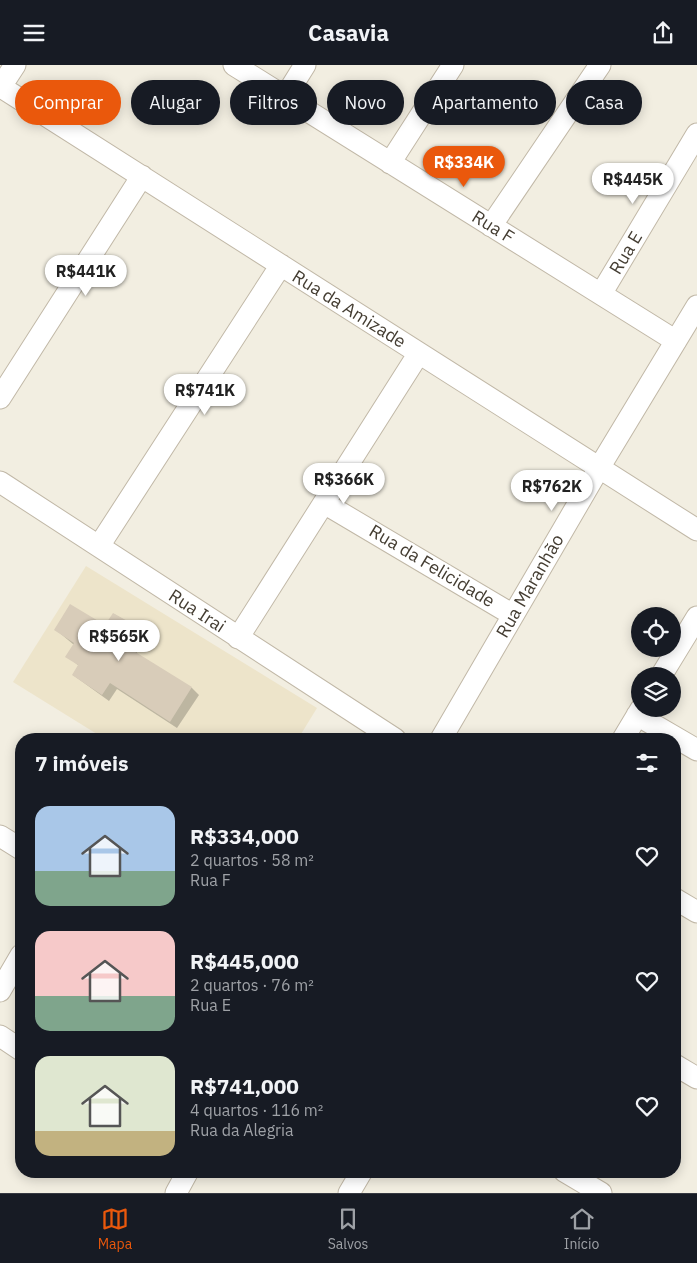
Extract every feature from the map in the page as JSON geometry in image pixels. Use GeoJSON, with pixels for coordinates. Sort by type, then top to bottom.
{"type":"FeatureCollection","features":[{"type":"Feature","properties":{"kind":"street"},"geometry":{"type":"LineString","coordinates":[[0,87],[15,65]]}},
{"type":"Feature","properties":{"kind":"street","name":"Rua F"},"geometry":{"type":"LineString","coordinates":[[234,65],[258,80]]}},
{"type":"Feature","properties":{"kind":"street"},"geometry":{"type":"LineString","coordinates":[[296,80],[305,65]]}},
{"type":"Feature","properties":{"kind":"street"},"geometry":{"type":"LineString","coordinates":[[390,163],[452,65]]}},
{"type":"Feature","properties":{"kind":"street"},"geometry":{"type":"LineString","coordinates":[[491,226],[600,65]]}},
{"type":"Feature","properties":{"kind":"street","name":"Rua da Amizade"},"geometry":{"type":"LineString","coordinates":[[0,87],[697,531]]}},
{"type":"Feature","properties":{"kind":"street","name":"Rua F"},"geometry":{"type":"LineString","coordinates":[[317,117],[676,341]]}},
{"type":"Feature","properties":{"kind":"street","name":"Rua E"},"geometry":{"type":"LineString","coordinates":[[601,294],[697,135]]}},
{"type":"Feature","properties":{"kind":"street"},"geometry":{"type":"LineString","coordinates":[[0,398],[142,176]]}},
{"type":"Feature","properties":{"kind":"street"},"geometry":{"type":"LineString","coordinates":[[99,546],[281,265]]}},
{"type":"Feature","properties":{"kind":"street","name":"Rua Maranhão"},"geometry":{"type":"LineString","coordinates":[[444,733],[599,468],[697,306]]}},
{"type":"Feature","properties":{"kind":"street"},"geometry":{"type":"LineString","coordinates":[[238,638],[419,353]]}},
{"type":"Feature","properties":{"kind":"street","name":"Rua Irai"},"geometry":{"type":"LineString","coordinates":[[0,482],[386,733]]}},
{"type":"Feature","properties":{"kind":"street","name":"Rua da Felicidade"},"geometry":{"type":"LineString","coordinates":[[324,503],[513,615]]}},
{"type":"Feature","properties":{"kind":"street"},"geometry":{"type":"LineString","coordinates":[[666,667],[697,617]]}},
{"type":"Feature","properties":{"kind":"street"},"geometry":{"type":"LineString","coordinates":[[627,733],[636,717]]}},
{"type":"Feature","properties":{"kind":"street"},"geometry":{"type":"LineString","coordinates":[[647,717],[671,733]]}},
{"type":"Feature","properties":{"kind":"street"},"geometry":{"type":"LineString","coordinates":[[681,740],[697,750]]}},
{"type":"Feature","properties":{"kind":"street"},"geometry":{"type":"LineString","coordinates":[[0,836],[15,845]]}},
{"type":"Feature","properties":{"kind":"street"},"geometry":{"type":"LineString","coordinates":[[681,903],[697,912]]}},
{"type":"Feature","properties":{"kind":"street"},"geometry":{"type":"LineString","coordinates":[[0,991],[15,965]]}},
{"type":"Feature","properties":{"kind":"street"},"geometry":{"type":"LineString","coordinates":[[0,1036],[15,1046]]}},
{"type":"Feature","properties":{"kind":"street"},"geometry":{"type":"LineString","coordinates":[[681,1069],[697,1078]]}},
{"type":"Feature","properties":{"kind":"street"},"geometry":{"type":"LineString","coordinates":[[176,1193],[184,1178]]}},
{"type":"Feature","properties":{"kind":"street"},"geometry":{"type":"LineString","coordinates":[[349,1193],[358,1178]]}},
{"type":"Feature","properties":{"kind":"street"},"geometry":{"type":"LineString","coordinates":[[576,1178],[601,1193]]}},
{"type":"Feature","properties":{"kind":"shaded area"},"geometry":{"type":"Polygon","coordinates":[[[86,566],[317,708],[302,733],[95,733],[13,682],[86,566]]]}},
{"type":"Feature","properties":{"kind":"building"},"geometry":{"type":"Polygon","coordinates":[[[70,604],[105,625],[113,613],[140,628],[129,648],[192,687],[170,722],[110,683],[102,695],[72,675],[78,665],[65,657],[74,643],[54,630],[70,604]]]}}]}
